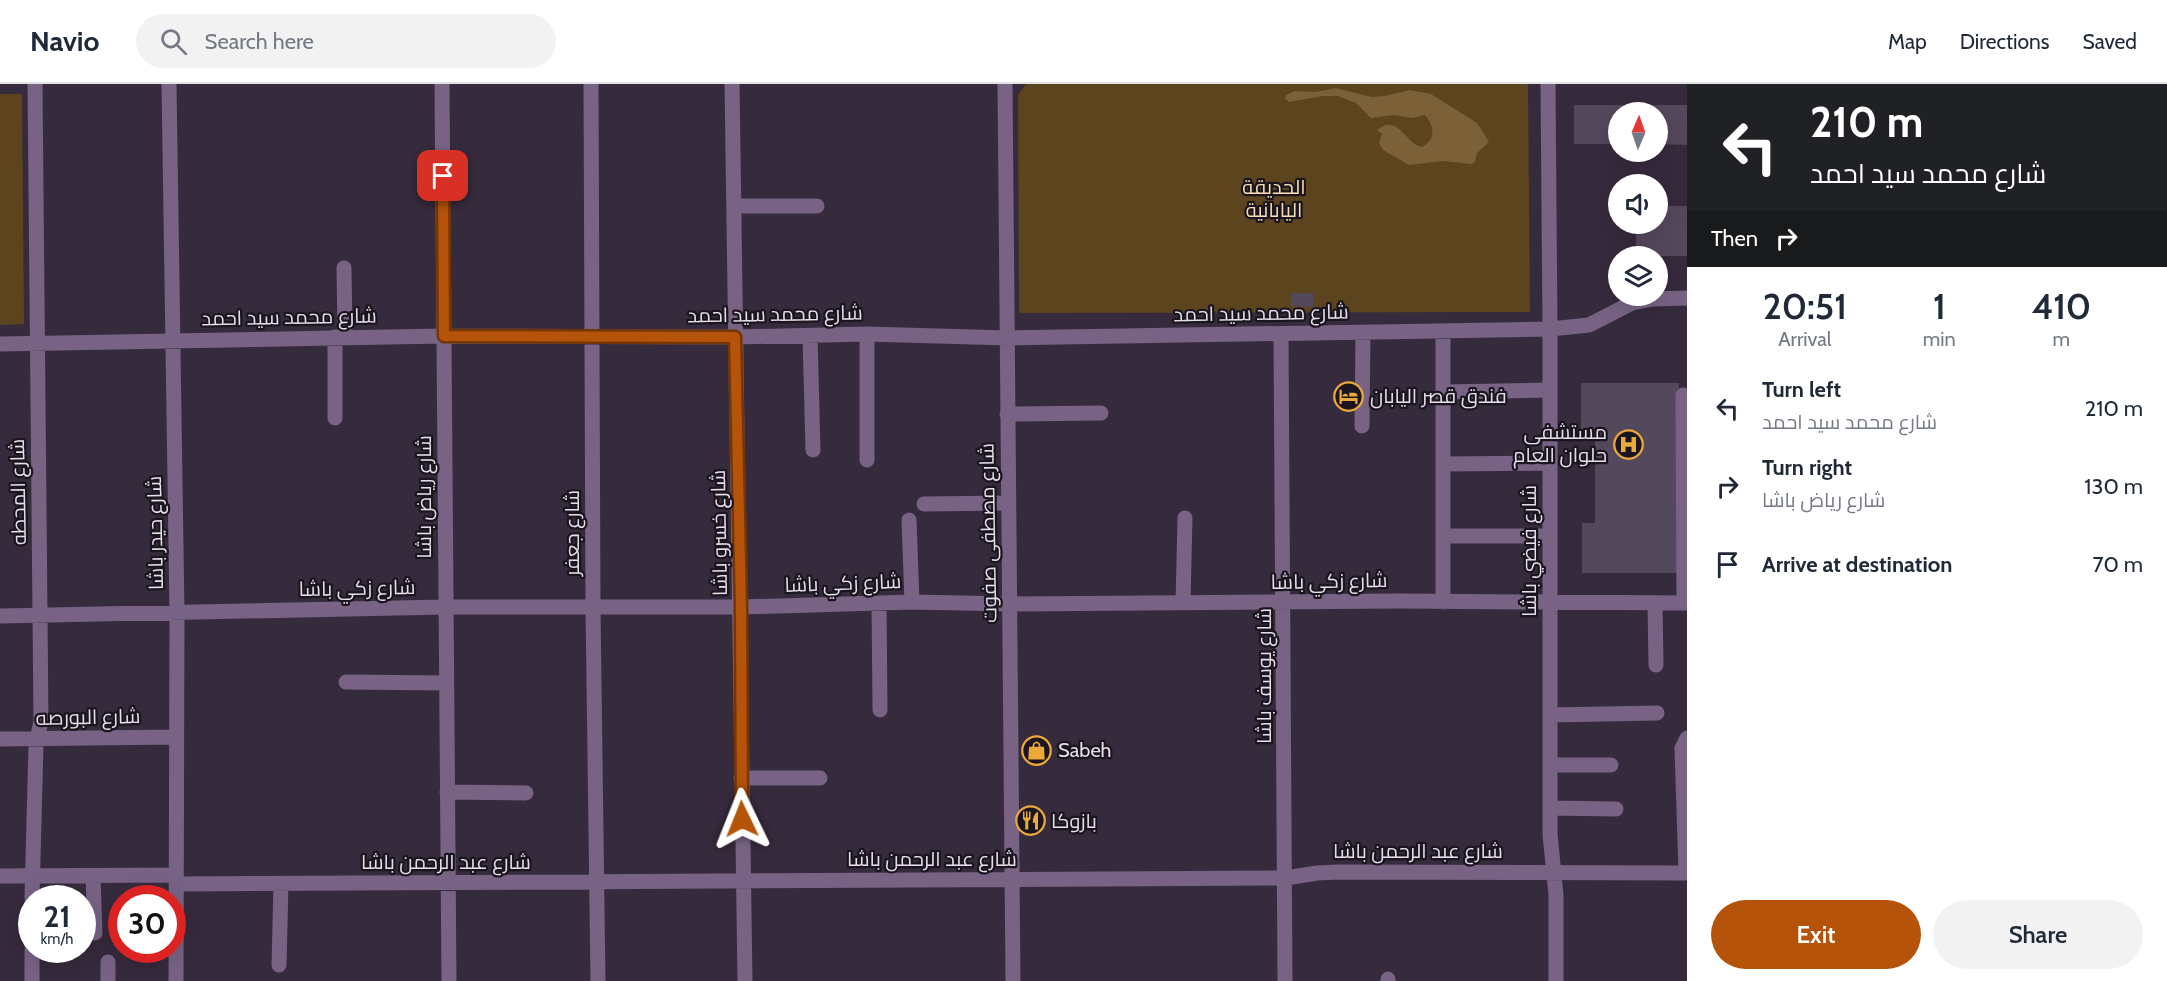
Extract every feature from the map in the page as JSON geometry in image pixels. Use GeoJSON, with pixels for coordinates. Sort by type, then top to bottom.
{"type":"FeatureCollection","features":[{"type":"Feature","properties":{"kind":"street","name":"شارع المحطه"},"geometry":{"type":"LineString","coordinates":[[32,885],[37,739],[41,721],[35,84]]}},
{"type":"Feature","properties":{"kind":"street","name":"شارع حيدر باشا"},"geometry":{"type":"LineString","coordinates":[[170,84],[177,613],[176,981]]}},
{"type":"Feature","properties":{"kind":"street","name":"شارع رياض باشا"},"geometry":{"type":"LineString","coordinates":[[442,84],[449,981]]}},
{"type":"Feature","properties":{"kind":"street","name":"شارع جعفر"},"geometry":{"type":"LineString","coordinates":[[591,84],[593,608],[598,981]]}},
{"type":"Feature","properties":{"kind":"street","name":"شارع خسرو باشا"},"geometry":{"type":"LineString","coordinates":[[732,84],[745,981]]}},
{"type":"Feature","properties":{"kind":"street","name":"شارع مصطفى صفوت"},"geometry":{"type":"LineString","coordinates":[[1005,84],[1013,981]]}},
{"type":"Feature","properties":{"kind":"street","name":"شارع فيضي باشا"},"geometry":{"type":"LineString","coordinates":[[1548,84],[1550,808],[1556,895],[1556,981]]}},
{"type":"Feature","properties":{"kind":"street"},"geometry":{"type":"LineString","coordinates":[[734,206],[817,206]]}},
{"type":"Feature","properties":{"kind":"street"},"geometry":{"type":"LineString","coordinates":[[335,418],[344,268]]}},
{"type":"Feature","properties":{"kind":"street","name":"شارع محمد سيد احمد"},"geometry":{"type":"LineString","coordinates":[[0,344],[444,336],[735,337],[867,334],[1008,338],[1443,332],[1550,329],[1589,325],[1632,303],[1653,299],[1687,298]]}},
{"type":"Feature","properties":{"kind":"street"},"geometry":{"type":"LineString","coordinates":[[1443,332],[1443,602]]}},
{"type":"Feature","properties":{"kind":"street"},"geometry":{"type":"LineString","coordinates":[[1362,426],[1363,333]]}},
{"type":"Feature","properties":{"kind":"street"},"geometry":{"type":"LineString","coordinates":[[867,334],[867,460]]}},
{"type":"Feature","properties":{"kind":"street","name":"شارع يوسف باشا"},"geometry":{"type":"LineString","coordinates":[[1281,334],[1286,981]]}},
{"type":"Feature","properties":{"kind":"street"},"geometry":{"type":"LineString","coordinates":[[810,336],[813,450]]}},
{"type":"Feature","properties":{"kind":"street"},"geometry":{"type":"LineString","coordinates":[[1443,392],[1550,390]]}},
{"type":"Feature","properties":{"kind":"street"},"geometry":{"type":"LineString","coordinates":[[1683,395],[1685,603]]}},
{"type":"Feature","properties":{"kind":"street"},"geometry":{"type":"LineString","coordinates":[[1007,414],[1101,413]]}},
{"type":"Feature","properties":{"kind":"street"},"geometry":{"type":"LineString","coordinates":[[1443,464],[1550,463]]}},
{"type":"Feature","properties":{"kind":"street"},"geometry":{"type":"LineString","coordinates":[[924,504],[1008,503]]}},
{"type":"Feature","properties":{"kind":"street"},"geometry":{"type":"LineString","coordinates":[[1183,603],[1185,518]]}},
{"type":"Feature","properties":{"kind":"street"},"geometry":{"type":"LineString","coordinates":[[909,520],[912,602]]}},
{"type":"Feature","properties":{"kind":"street"},"geometry":{"type":"LineString","coordinates":[[1443,536],[1550,536]]}},
{"type":"Feature","properties":{"kind":"street","name":"شارع زكي باشا"},"geometry":{"type":"LineString","coordinates":[[0,616],[446,607],[741,607],[912,602],[1010,604],[1685,603]]}},
{"type":"Feature","properties":{"kind":"street"},"geometry":{"type":"LineString","coordinates":[[879,603],[880,710]]}},
{"type":"Feature","properties":{"kind":"street"},"geometry":{"type":"LineString","coordinates":[[1655,603],[1656,665]]}},
{"type":"Feature","properties":{"kind":"street"},"geometry":{"type":"LineString","coordinates":[[346,682],[446,683]]}},
{"type":"Feature","properties":{"kind":"street"},"geometry":{"type":"LineString","coordinates":[[1550,715],[1657,713]]}},
{"type":"Feature","properties":{"kind":"street","name":"شارع البورصه"},"geometry":{"type":"LineString","coordinates":[[0,739],[176,737]]}},
{"type":"Feature","properties":{"kind":"street"},"geometry":{"type":"LineString","coordinates":[[1687,738],[1682,748],[1687,873]]}},
{"type":"Feature","properties":{"kind":"street"},"geometry":{"type":"LineString","coordinates":[[1550,765],[1611,765]]}},
{"type":"Feature","properties":{"kind":"street"},"geometry":{"type":"LineString","coordinates":[[741,778],[820,778]]}},
{"type":"Feature","properties":{"kind":"street"},"geometry":{"type":"LineString","coordinates":[[447,792],[526,793]]}},
{"type":"Feature","properties":{"kind":"street"},"geometry":{"type":"LineString","coordinates":[[1550,808],[1616,809]]}},
{"type":"Feature","properties":{"kind":"street","name":"شارع عبد الرحمن باشا"},"geometry":{"type":"LineString","coordinates":[[0,876],[93,876],[281,884],[1286,878],[1317,873],[1687,873]]}},
{"type":"Feature","properties":{"kind":"street"},"geometry":{"type":"LineString","coordinates":[[93,876],[93,885]]}},
{"type":"Feature","properties":{"kind":"street"},"geometry":{"type":"LineString","coordinates":[[279,965],[281,884]]}},
{"type":"Feature","properties":{"kind":"street"},"geometry":{"type":"LineString","coordinates":[[32,963],[32,981]]}},
{"type":"Feature","properties":{"kind":"street"},"geometry":{"type":"LineString","coordinates":[[108,963],[108,981]]}},
{"type":"Feature","properties":{"kind":"green space","name":"الحديقة اليابانية"},"geometry":{"type":"Polygon","coordinates":[[[1026,84],[1528,84],[1530,312],[1019,313],[1018,95],[1026,84]]]}},
{"type":"Feature","properties":{"kind":"green space"},"geometry":{"type":"Polygon","coordinates":[[[0,94],[22,94],[24,324],[0,325],[0,94]]]}},
{"type":"Feature","properties":{"kind":"shaded area"},"geometry":{"type":"Polygon","coordinates":[[[1336,88],[1372,97],[1410,90],[1431,94],[1477,123],[1489,142],[1477,153],[1475,162],[1471,164],[1443,161],[1409,165],[1383,150],[1379,143],[1382,134],[1377,130],[1384,125],[1391,125],[1416,145],[1422,147],[1432,137],[1431,124],[1425,115],[1412,118],[1393,115],[1371,118],[1356,103],[1338,96],[1322,96],[1289,102],[1285,98],[1286,95],[1295,91],[1316,92],[1336,88]]]}},
{"type":"Feature","properties":{"kind":"building"},"geometry":{"type":"Polygon","coordinates":[[[1574,105],[1608,105],[1608,144],[1574,144],[1574,105]]]}},
{"type":"Feature","properties":{"kind":"building"},"geometry":{"type":"Polygon","coordinates":[[[1668,105],[1687,105],[1687,145],[1668,144],[1668,105]]]}},
{"type":"Feature","properties":{"kind":"building"},"geometry":{"type":"Polygon","coordinates":[[[1668,206],[1687,206],[1687,256],[1668,256],[1668,246],[1636,246],[1636,234],[1668,234],[1668,206]]]}},
{"type":"Feature","properties":{"kind":"building"},"geometry":{"type":"Polygon","coordinates":[[[1291,293],[1313,293],[1313,307],[1291,306],[1291,293]]]}},
{"type":"Feature","properties":{"kind":"building"},"geometry":{"type":"Polygon","coordinates":[[[1581,383],[1679,383],[1680,573],[1582,573],[1582,523],[1595,523],[1595,429],[1581,429],[1581,383]]]}},
{"type":"Feature","properties":{"kind":"place","name":"فندق قصر اليابان"},"geometry":{"type":"Point","coordinates":[1349,396]}},
{"type":"Feature","properties":{"kind":"place","name":"مستشفى حلوان العام"},"geometry":{"type":"Point","coordinates":[1628,444]}},
{"type":"Feature","properties":{"kind":"place","name":"Sabeh"},"geometry":{"type":"Point","coordinates":[1037,750]}},
{"type":"Feature","properties":{"kind":"place","name":"بازوكا"},"geometry":{"type":"Point","coordinates":[1030,821]}},
{"type":"Feature","properties":{"kind":"route"},"geometry":{"type":"LineString","coordinates":[[443,176],[444,336],[735,337],[741,607],[742,819]]}}]}
